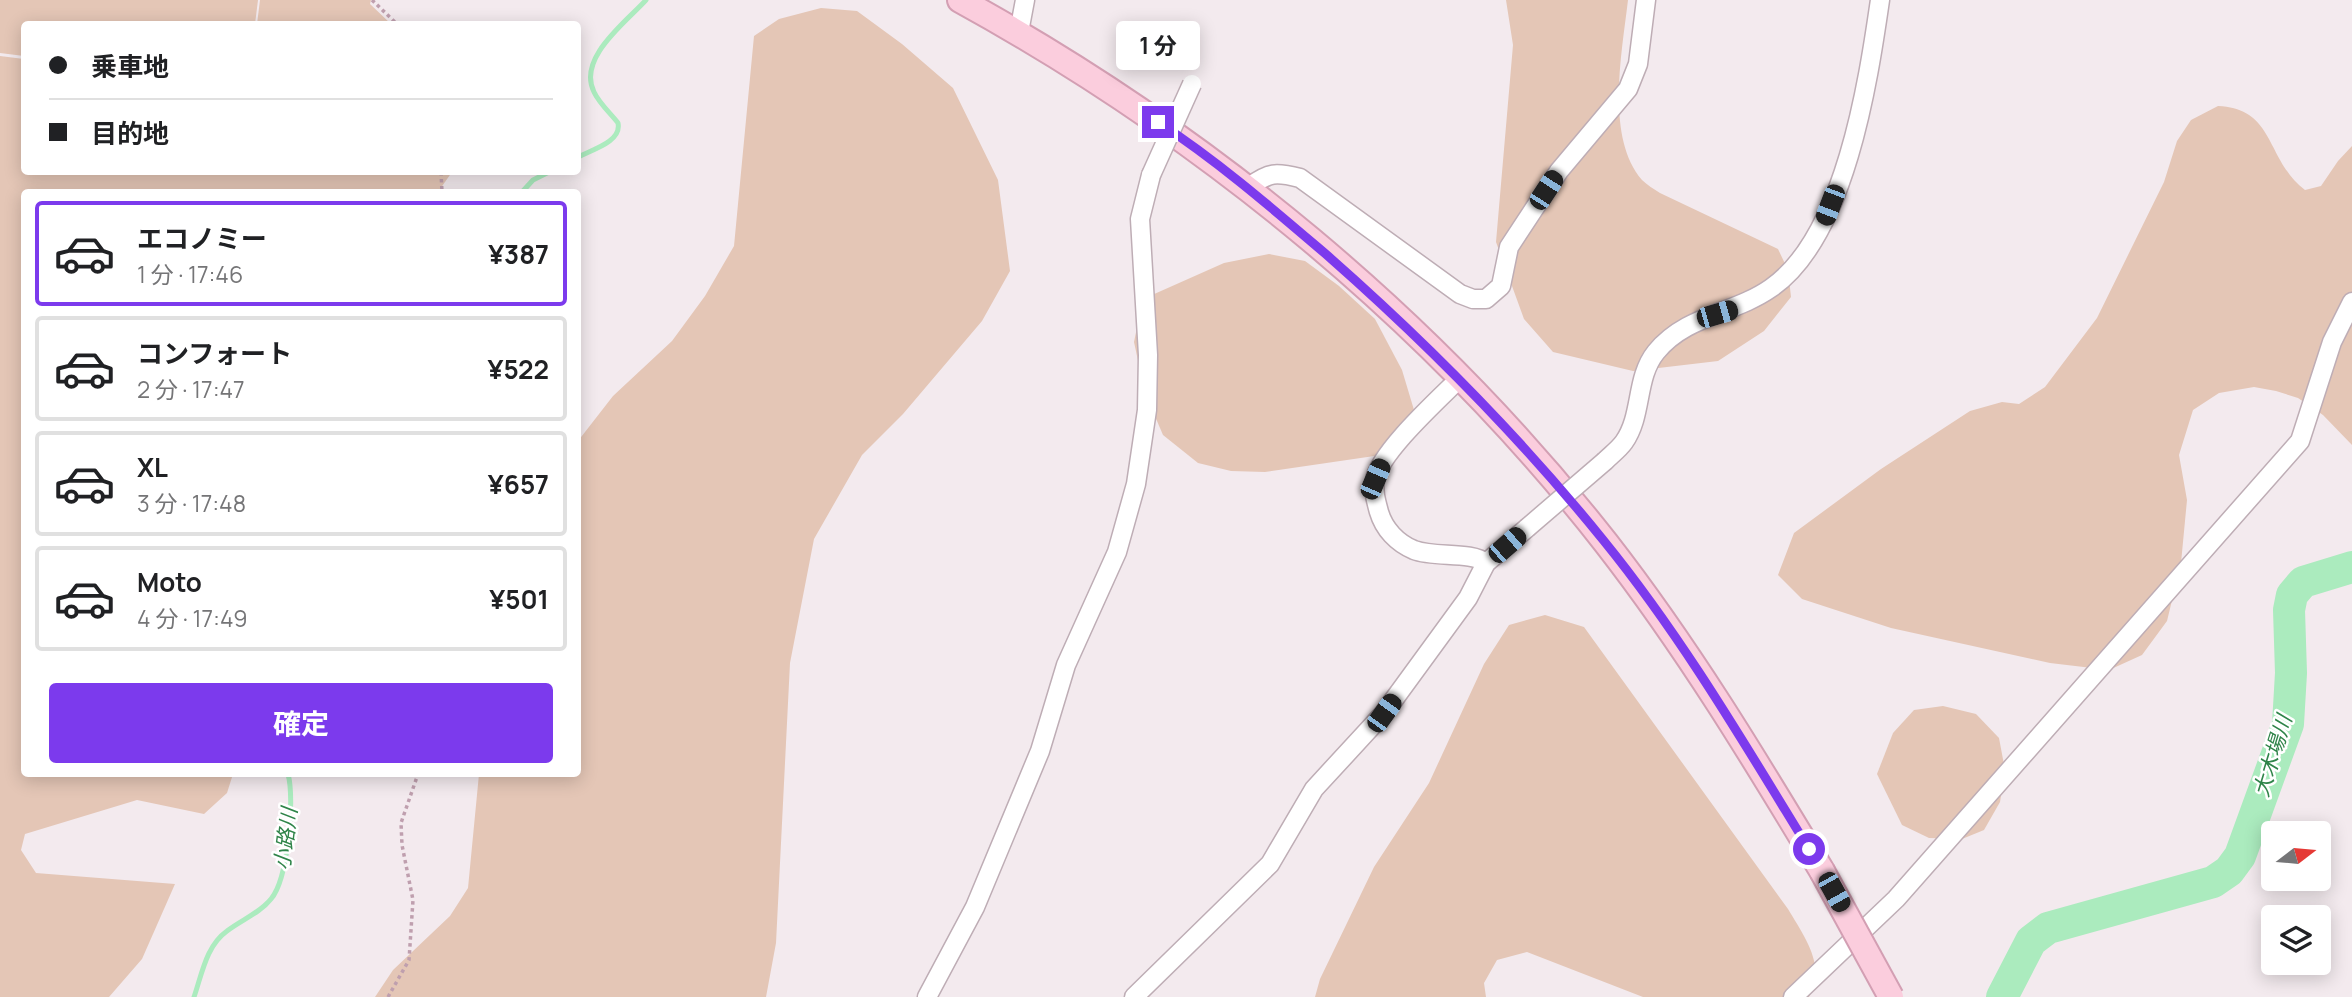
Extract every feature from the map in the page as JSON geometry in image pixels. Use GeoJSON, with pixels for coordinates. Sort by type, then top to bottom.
{"type":"FeatureCollection","features":[{"type":"Feature","properties":{"kind":"street"},"geometry":{"type":"LineString","coordinates":[[960,0],[1018,32],[1180,136],[1248,187],[1381,303],[1460,377],[1605,541],[1669,628],[1727,714],[1822,871],[1891,997]]}},
{"type":"Feature","properties":{"kind":"street"},"geometry":{"type":"LineString","coordinates":[[1018,32],[1025,0]]}},
{"type":"Feature","properties":{"kind":"street"},"geometry":{"type":"LineString","coordinates":[[1248,187],[1266,175],[1281,174],[1300,178],[1460,295],[1486,299],[1502,286],[1509,247],[1559,171],[1628,89],[1638,64],[1646,0]]}},
{"type":"Feature","properties":{"kind":"street"},"geometry":{"type":"LineString","coordinates":[[1134,997],[1270,864],[1314,789],[1384,713],[1468,598],[1486,563],[1624,442],[1633,423],[1644,374],[1655,354],[1674,334],[1697,320],[1737,308],[1772,288],[1791,270],[1821,227],[1855,138],[1869,76],[1880,0]]}},
{"type":"Feature","properties":{"kind":"street"},"geometry":{"type":"LineString","coordinates":[[926,997],[975,908],[1040,751],[1066,665],[1116,551],[1136,484],[1147,410],[1149,355],[1140,219],[1151,175],[1192,85]]}},
{"type":"Feature","properties":{"kind":"street"},"geometry":{"type":"LineString","coordinates":[[1793,997],[1896,898],[2301,441],[2332,342],[2352,302]]}},
{"type":"Feature","properties":{"kind":"street"},"geometry":{"type":"LineString","coordinates":[[1460,377],[1384,458],[1375,479],[1375,499],[1381,518],[1392,536],[1410,549],[1432,555],[1479,557],[1486,563]]}},
{"type":"Feature","properties":{"kind":"path"},"geometry":{"type":"LineString","coordinates":[[372,0],[394,21]]}},
{"type":"Feature","properties":{"kind":"path"},"geometry":{"type":"LineString","coordinates":[[388,997],[409,960],[414,921],[413,900],[402,845],[401,823],[417,777]]}},
{"type":"Feature","properties":{"kind":"shaded area"},"geometry":{"type":"Polygon","coordinates":[[[0,0],[258,0],[255,21],[21,21],[21,56],[0,53],[0,0]]]}},
{"type":"Feature","properties":{"kind":"shaded area"},"geometry":{"type":"Polygon","coordinates":[[[260,0],[371,0],[370,4],[388,21],[257,21],[260,0]]]}},
{"type":"Feature","properties":{"kind":"shaded area"},"geometry":{"type":"Polygon","coordinates":[[[1506,0],[1628,0],[1619,93],[1623,141],[1631,162],[1642,180],[1660,193],[1778,249],[1788,270],[1791,297],[1764,331],[1718,361],[1633,371],[1553,352],[1524,319],[1496,242],[1513,45],[1506,0]]]}},
{"type":"Feature","properties":{"kind":"shaded area"},"geometry":{"type":"Polygon","coordinates":[[[821,8],[857,11],[902,44],[953,88],[998,180],[1010,271],[982,321],[903,414],[862,455],[814,539],[790,663],[776,943],[766,997],[375,997],[393,970],[450,916],[468,888],[479,777],[581,777],[581,437],[613,396],[672,341],[705,296],[734,246],[754,36],[779,19],[821,8]]]}},
{"type":"Feature","properties":{"kind":"shaded area"},"geometry":{"type":"Polygon","coordinates":[[[0,56],[21,59],[21,175],[450,175],[440,189],[21,189],[21,777],[232,777],[227,793],[204,814],[137,800],[25,834],[21,850],[36,873],[175,884],[142,959],[109,997],[0,997],[0,56]]]}},
{"type":"Feature","properties":{"kind":"shaded area"},"geometry":{"type":"Polygon","coordinates":[[[2218,106],[2237,109],[2250,116],[2260,126],[2292,178],[2305,190],[2321,186],[2352,146],[2352,445],[2323,415],[2298,398],[2276,391],[2254,387],[2219,393],[2193,410],[2179,455],[2187,500],[2181,563],[2167,621],[2142,655],[2109,670],[2050,663],[1891,628],[1802,599],[1778,575],[1794,533],[1881,469],[1970,411],[2002,402],[2019,404],[2045,387],[2097,318],[2164,182],[2177,141],[2191,120],[2218,106]]]}},
{"type":"Feature","properties":{"kind":"shaded area"},"geometry":{"type":"Polygon","coordinates":[[[1269,254],[1305,261],[1339,286],[1375,319],[1402,370],[1414,410],[1406,443],[1388,454],[1265,472],[1231,471],[1198,463],[1163,435],[1145,393],[1134,342],[1143,299],[1224,263],[1269,254]]]}},
{"type":"Feature","properties":{"kind":"shaded area"},"geometry":{"type":"Polygon","coordinates":[[[1545,615],[1584,627],[1788,909],[1811,951],[1814,963],[1816,974],[1809,997],[1643,997],[1527,952],[1497,960],[1484,983],[1486,997],[1315,997],[1320,979],[1374,867],[1429,783],[1484,664],[1509,625],[1545,615]]]}},
{"type":"Feature","properties":{"kind":"shaded area"},"geometry":{"type":"Polygon","coordinates":[[[1943,706],[1976,714],[1999,738],[2005,770],[2000,802],[1984,830],[1962,839],[1929,838],[1902,825],[1877,774],[1893,733],[1914,710],[1943,706]]]}},
{"type":"Feature","properties":{"kind":"waterway","name":"小路川"},"geometry":{"type":"LineString","coordinates":[[581,156],[611,140],[618,130],[618,123],[594,92],[592,66],[606,42],[646,0]]}},
{"type":"Feature","properties":{"kind":"waterway","name":"小路川"},"geometry":{"type":"LineString","coordinates":[[525,189],[533,180],[543,175]]}},
{"type":"Feature","properties":{"kind":"waterway","name":"大木場川"},"geometry":{"type":"LineString","coordinates":[[2002,997],[2031,941],[2048,928],[2213,882],[2229,871],[2240,856],[2288,724],[2291,673],[2289,610],[2292,595],[2303,582],[2352,567]]}},
{"type":"Feature","properties":{"kind":"waterway","name":"小路川"},"geometry":{"type":"LineString","coordinates":[[194,997],[214,944],[227,931],[267,904],[277,889],[289,838],[291,801],[288,777]]}},
{"type":"Feature","properties":{"kind":"route"},"geometry":{"type":"LineString","coordinates":[[1158,122],[1248,187],[1381,303],[1460,377],[1528,452],[1605,541],[1669,628],[1727,714],[1809,849]]}}]}
